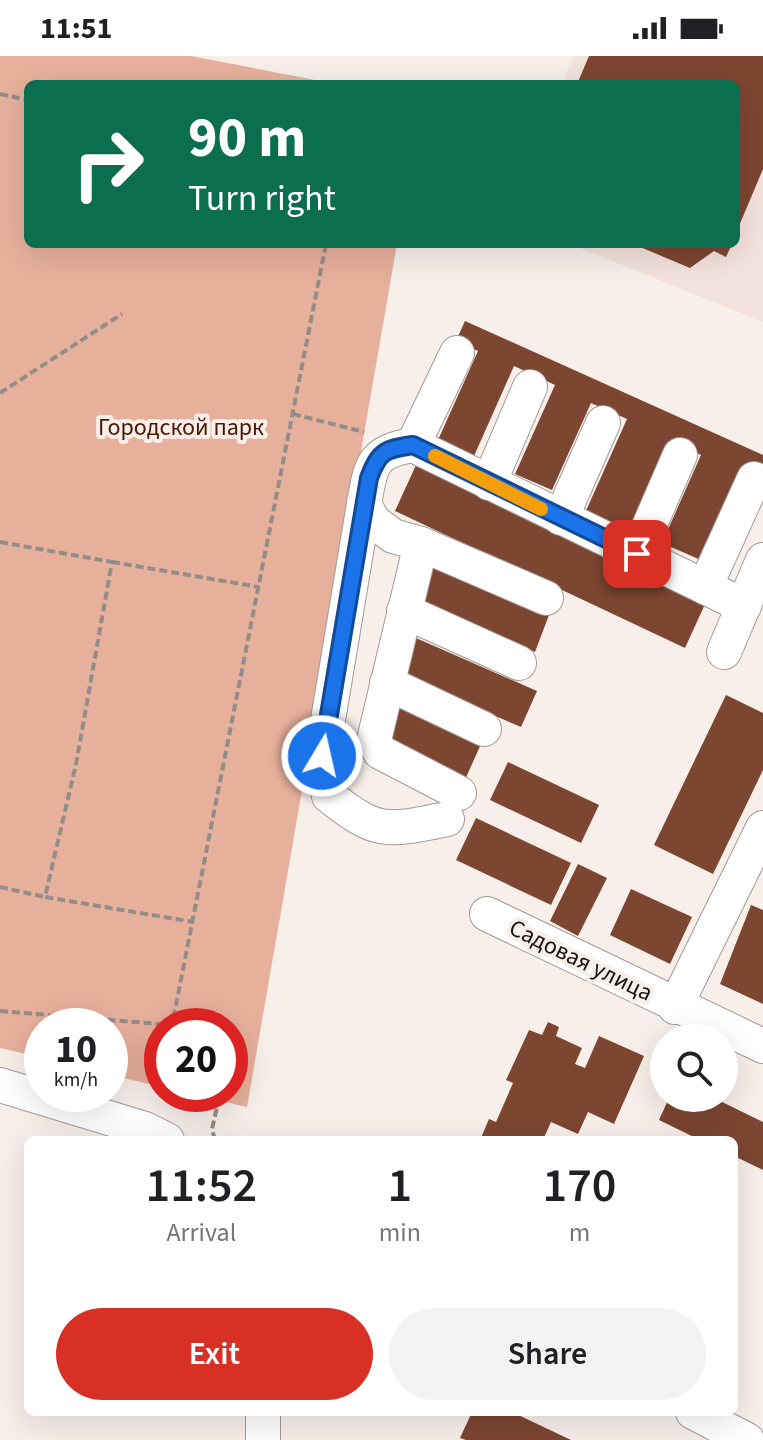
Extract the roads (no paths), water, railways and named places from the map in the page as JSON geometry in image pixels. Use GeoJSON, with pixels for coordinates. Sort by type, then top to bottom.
{"type":"FeatureCollection","features":[{"type":"Feature","properties":{"kind":"street"},"geometry":{"type":"LineString","coordinates":[[413,445],[457,353]]}},
{"type":"Feature","properties":{"kind":"street"},"geometry":{"type":"LineString","coordinates":[[489,483],[530,387]]}},
{"type":"Feature","properties":{"kind":"street"},"geometry":{"type":"LineString","coordinates":[[561,518],[603,423]]}},
{"type":"Feature","properties":{"kind":"street"},"geometry":{"type":"LineString","coordinates":[[421,544],[374,740],[380,752],[453,806],[386,829],[362,823],[329,796],[322,756],[364,504],[376,459],[388,449],[413,445],[744,606]]}},
{"type":"Feature","properties":{"kind":"street"},"geometry":{"type":"LineString","coordinates":[[637,554],[680,455]]}},
{"type":"Feature","properties":{"kind":"street"},"geometry":{"type":"LineString","coordinates":[[705,587],[754,479]]}},
{"type":"Feature","properties":{"kind":"street"},"geometry":{"type":"LineString","coordinates":[[364,504],[373,521],[393,536],[421,544],[546,598]]}},
{"type":"Feature","properties":{"kind":"street"},"geometry":{"type":"LineString","coordinates":[[724,652],[763,560]]}},
{"type":"Feature","properties":{"kind":"street"},"geometry":{"type":"LineString","coordinates":[[404,611],[519,663]]}},
{"type":"Feature","properties":{"kind":"street"},"geometry":{"type":"LineString","coordinates":[[387,683],[484,729]]}},
{"type":"Feature","properties":{"kind":"street"},"geometry":{"type":"LineString","coordinates":[[675,1007],[763,828]]}},
{"type":"Feature","properties":{"kind":"street","name":"Садовая улица"},"geometry":{"type":"LineString","coordinates":[[487,914],[675,1007],[763,1046]]}},
{"type":"Feature","properties":{"kind":"street"},"geometry":{"type":"LineString","coordinates":[[0,1085],[159,1136]]}},
{"type":"Feature","properties":{"kind":"street"},"geometry":{"type":"LineString","coordinates":[[263,1416],[263,1440]]}},
{"type":"Feature","properties":{"kind":"street"},"geometry":{"type":"LineString","coordinates":[[701,1416],[747,1440]]}},
{"type":"Feature","properties":{"kind":"park label","name":"Городской парк"},"geometry":{"type":"Point","coordinates":[181,427]}}]}
